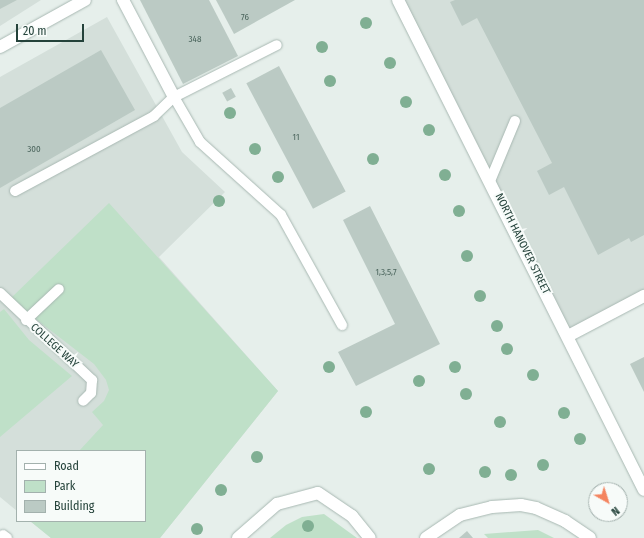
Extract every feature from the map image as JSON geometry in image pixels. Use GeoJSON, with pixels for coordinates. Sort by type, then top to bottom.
{"type":"FeatureCollection","features":[{"type":"Feature","properties":{"kind":"street"},"geometry":{"type":"LineString","coordinates":[[0,47],[85,0]]}},
{"type":"Feature","properties":{"kind":"street"},"geometry":{"type":"LineString","coordinates":[[123,0],[174,97]]}},
{"type":"Feature","properties":{"kind":"street","name":"NORTH HANOVER STREET"},"geometry":{"type":"LineString","coordinates":[[398,0],[644,490]]}},
{"type":"Feature","properties":{"kind":"street"},"geometry":{"type":"LineString","coordinates":[[568,336],[644,296]]}},
{"type":"Feature","properties":{"kind":"street"},"geometry":{"type":"LineString","coordinates":[[238,538],[276,504],[318,493],[352,516],[370,538]]}},
{"type":"Feature","properties":{"kind":"street"},"geometry":{"type":"LineString","coordinates":[[426,538],[460,515],[492,507],[521,505],[536,508],[565,521],[590,538]]}},
{"type":"Feature","properties":{"kind":"lane"},"geometry":{"type":"LineString","coordinates":[[14,191],[154,116],[174,97],[277,45]]}},
{"type":"Feature","properties":{"kind":"lane"},"geometry":{"type":"LineString","coordinates":[[174,97],[200,142],[281,216],[342,325]]}},
{"type":"Feature","properties":{"kind":"lane"},"geometry":{"type":"LineString","coordinates":[[490,181],[516,121]]}},
{"type":"Feature","properties":{"kind":"lane"},"geometry":{"type":"LineString","coordinates":[[26,320],[60,289]]}},
{"type":"Feature","properties":{"kind":"lane","name":"COLLEGE WAY"},"geometry":{"type":"LineString","coordinates":[[0,293],[26,320],[92,380],[91,393],[84,401]]}},
{"type":"Feature","properties":{"kind":"shaded area"},"geometry":{"type":"Polygon","coordinates":[[[0,0],[41,0],[0,26],[0,0]]]}},
{"type":"Feature","properties":{"kind":"shaded area"},"geometry":{"type":"Polygon","coordinates":[[[396,0],[644,0],[644,295],[568,336],[396,0]]]}},
{"type":"Feature","properties":{"kind":"shaded area"},"geometry":{"type":"Polygon","coordinates":[[[107,17],[182,152],[225,192],[159,257],[278,391],[160,538],[51,538],[31,522],[146,522],[146,450],[16,450],[16,510],[0,497],[0,77],[107,17]]]}},
{"type":"Feature","properties":{"kind":"green space"},"geometry":{"type":"Polygon","coordinates":[[[109,203],[278,391],[160,538],[51,538],[31,522],[146,522],[146,450],[80,450],[103,425],[92,412],[104,401],[109,390],[106,380],[94,364],[10,299],[109,203]]]}},
{"type":"Feature","properties":{"kind":"green space"},"geometry":{"type":"Polygon","coordinates":[[[4,309],[29,340],[72,376],[0,437],[0,312],[4,309]]]}},
{"type":"Feature","properties":{"kind":"green space"},"geometry":{"type":"Polygon","coordinates":[[[324,514],[357,538],[270,538],[286,525],[302,517],[324,514]]]}},
{"type":"Feature","properties":{"kind":"green space"},"geometry":{"type":"Polygon","coordinates":[[[538,530],[554,538],[488,538],[484,534],[538,530]]]}},
{"type":"Feature","properties":{"kind":"building"},"geometry":{"type":"Polygon","coordinates":[[[0,0],[17,0],[0,9],[0,0]]]}},
{"type":"Feature","properties":{"kind":"building"},"geometry":{"type":"Polygon","coordinates":[[[140,0],[209,0],[238,56],[183,84],[140,0]]]}},
{"type":"Feature","properties":{"kind":"building"},"geometry":{"type":"Polygon","coordinates":[[[216,0],[295,0],[234,34],[216,0]]]}},
{"type":"Feature","properties":{"kind":"building"},"geometry":{"type":"Polygon","coordinates":[[[455,0],[644,0],[644,235],[631,242],[629,238],[598,255],[564,187],[549,195],[537,171],[552,163],[477,18],[462,26],[450,2],[455,0]]]}},
{"type":"Feature","properties":{"kind":"building"},"geometry":{"type":"Polygon","coordinates":[[[101,50],[135,110],[0,188],[0,108],[101,50]]]}},
{"type":"Feature","properties":{"kind":"building"},"geometry":{"type":"Polygon","coordinates":[[[279,66],[346,191],[313,209],[246,83],[279,66]]]}},
{"type":"Feature","properties":{"kind":"building"},"geometry":{"type":"Polygon","coordinates":[[[231,88],[236,97],[227,102],[222,93],[231,88]]]}},
{"type":"Feature","properties":{"kind":"building"},"geometry":{"type":"Polygon","coordinates":[[[370,206],[440,344],[356,386],[338,352],[395,324],[343,220],[370,206]]]}},
{"type":"Feature","properties":{"kind":"building"},"geometry":{"type":"Polygon","coordinates":[[[644,357],[644,392],[630,364],[644,357]]]}},
{"type":"Feature","properties":{"kind":"building"},"geometry":{"type":"Polygon","coordinates":[[[467,531],[473,538],[459,538],[467,531]]]}}]}
